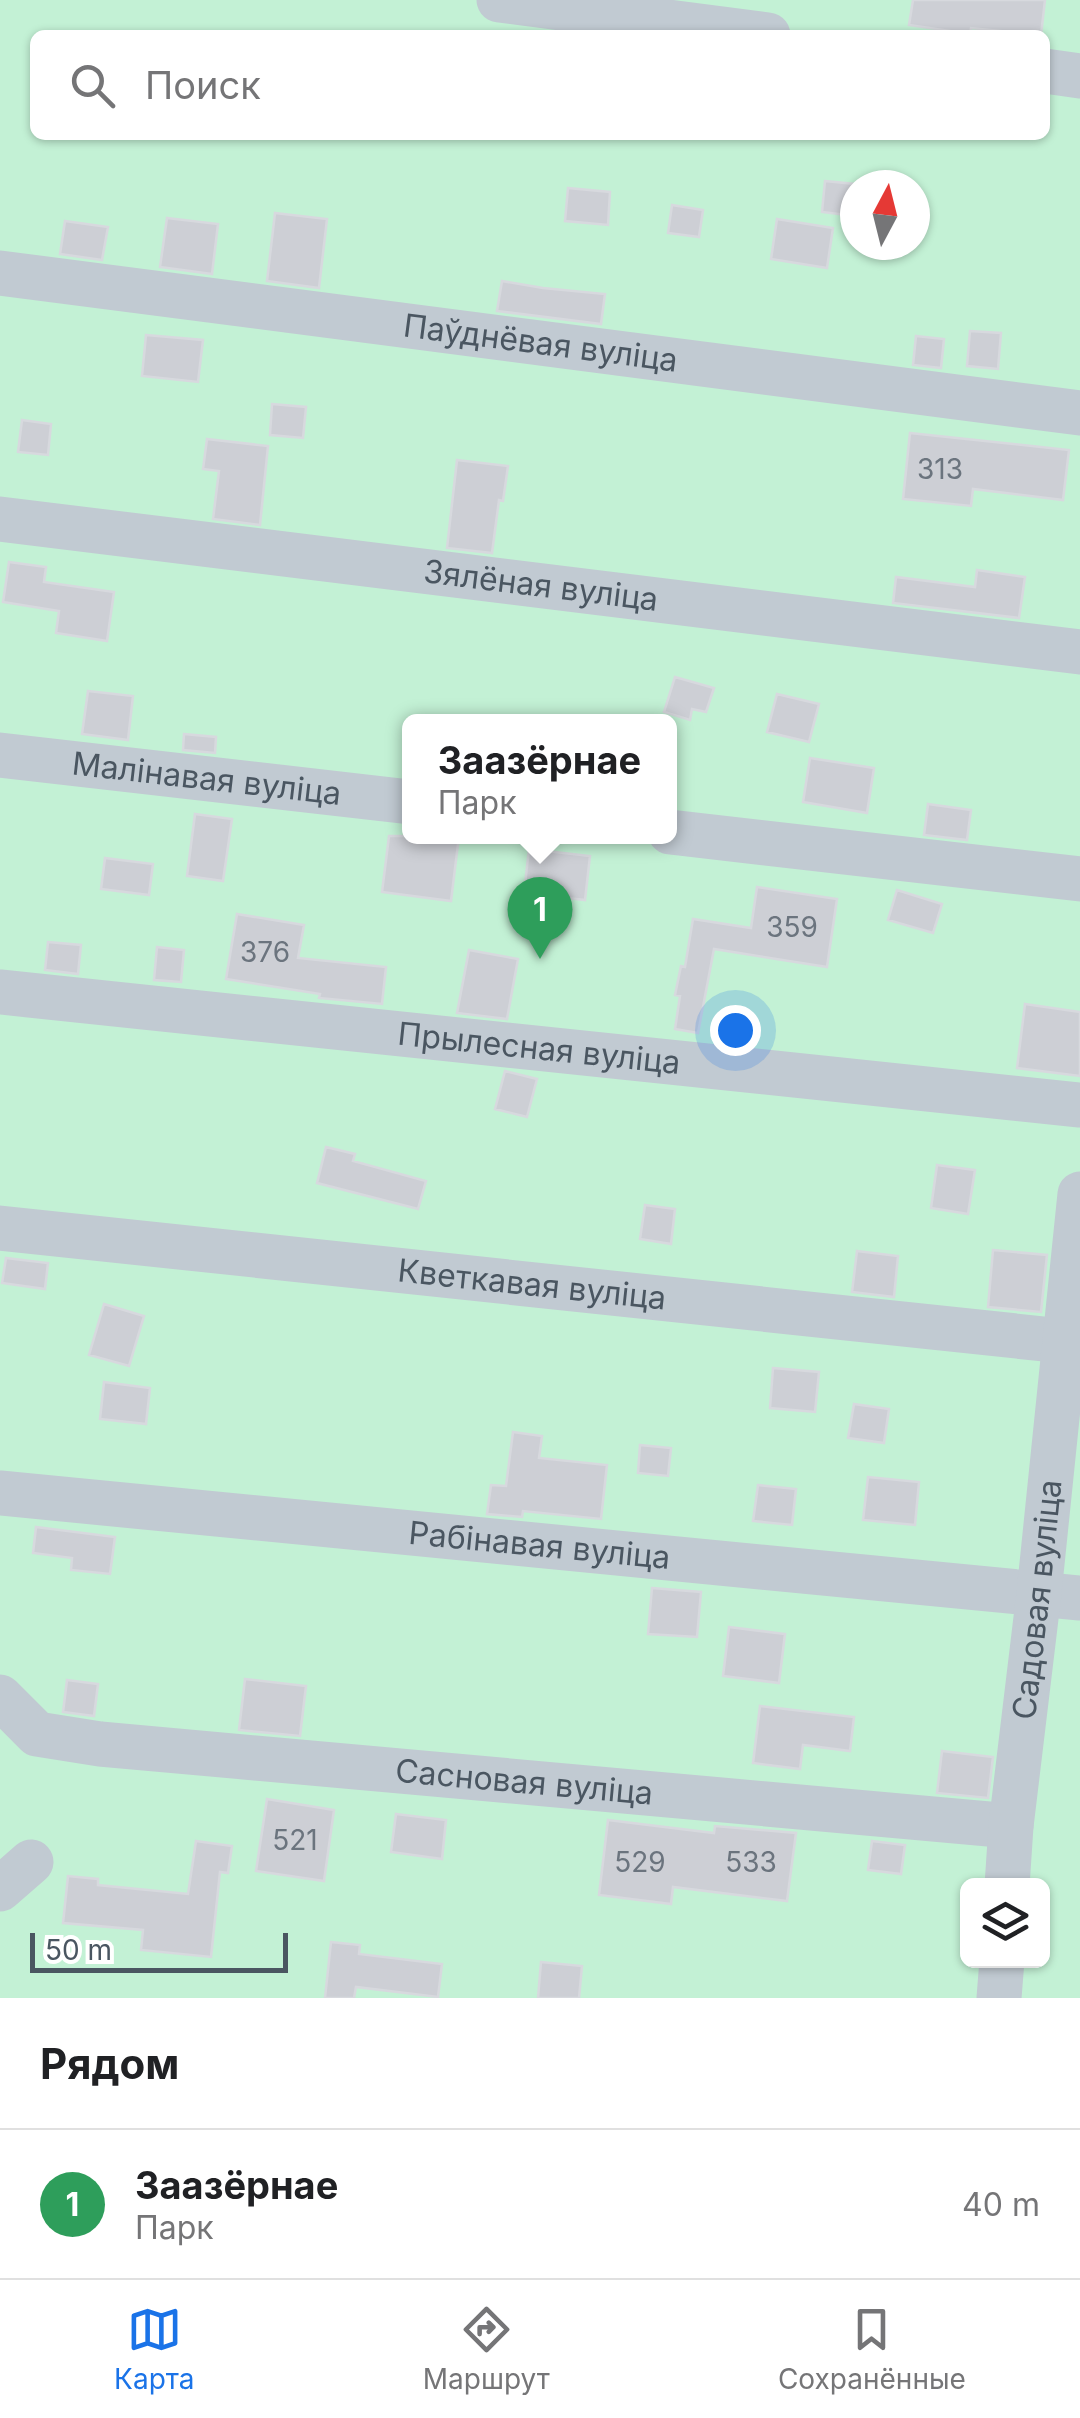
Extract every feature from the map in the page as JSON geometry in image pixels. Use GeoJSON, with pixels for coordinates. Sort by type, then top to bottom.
{"type":"FeatureCollection","features":[{"type":"Feature","properties":{"kind":"lane"},"geometry":{"type":"LineString","coordinates":[[499,0],[730,30]]}},
{"type":"Feature","properties":{"kind":"lane"},"geometry":{"type":"LineString","coordinates":[[1050,72],[1080,76]]}},
{"type":"Feature","properties":{"kind":"lane","name":"Паўднёвая вуліца"},"geometry":{"type":"LineString","coordinates":[[0,273],[1080,412]]}},
{"type":"Feature","properties":{"kind":"lane","name":"Зялёная вуліца"},"geometry":{"type":"LineString","coordinates":[[0,519],[1080,652]]}},
{"type":"Feature","properties":{"kind":"lane","name":"Малінавая вуліца"},"geometry":{"type":"LineString","coordinates":[[0,755],[402,801]]}},
{"type":"Feature","properties":{"kind":"lane"},"geometry":{"type":"LineString","coordinates":[[677,833],[1080,878]]}},
{"type":"Feature","properties":{"kind":"lane","name":"Прылесная вуліца"},"geometry":{"type":"LineString","coordinates":[[0,992],[1080,1104]]}},
{"type":"Feature","properties":{"kind":"lane","name":"Садовая вуліца"},"geometry":{"type":"LineString","coordinates":[[1008,1878],[1011,1826],[1059,1595],[1063,1341],[1080,1194]]}},
{"type":"Feature","properties":{"kind":"lane","name":"Кветкавая вуліца"},"geometry":{"type":"LineString","coordinates":[[0,1228],[1063,1341]]}},
{"type":"Feature","properties":{"kind":"lane","name":"Рабінавая вуліца"},"geometry":{"type":"LineString","coordinates":[[0,1493],[1059,1595]]}},
{"type":"Feature","properties":{"kind":"lane","name":"Сасновая вуліца"},"geometry":{"type":"LineString","coordinates":[[0,1697],[38,1734],[100,1744],[1011,1826]]}},
{"type":"Feature","properties":{"kind":"lane"},"geometry":{"type":"LineString","coordinates":[[999,1998],[1001,1968]]}},
{"type":"Feature","properties":{"kind":"green space"},"geometry":{"type":"Polygon","coordinates":[[[0,0],[1080,0],[1080,1998],[0,1998],[0,0]]]}},
{"type":"Feature","properties":{"kind":"building"},"geometry":{"type":"Polygon","coordinates":[[[913,0],[1045,0],[1042,30],[943,30],[909,25],[913,0]]]}},
{"type":"Feature","properties":{"kind":"building"},"geometry":{"type":"Polygon","coordinates":[[[825,181],[840,182],[840,214],[822,212],[825,181]]]}},
{"type":"Feature","properties":{"kind":"building"},"geometry":{"type":"Polygon","coordinates":[[[568,188],[610,192],[608,225],[565,221],[568,188]]]}},
{"type":"Feature","properties":{"kind":"building"},"geometry":{"type":"Polygon","coordinates":[[[672,205],[703,210],[699,237],[668,233],[672,205]]]}},
{"type":"Feature","properties":{"kind":"building"},"geometry":{"type":"Polygon","coordinates":[[[275,213],[327,219],[319,288],[267,281],[275,213]]]}},
{"type":"Feature","properties":{"kind":"building"},"geometry":{"type":"Polygon","coordinates":[[[167,218],[218,224],[212,274],[160,267],[167,218]]]}},
{"type":"Feature","properties":{"kind":"building"},"geometry":{"type":"Polygon","coordinates":[[[777,219],[833,228],[827,268],[771,259],[777,219]]]}},
{"type":"Feature","properties":{"kind":"building"},"geometry":{"type":"Polygon","coordinates":[[[65,221],[108,227],[102,260],[60,254],[65,221]]]}},
{"type":"Feature","properties":{"kind":"building"},"geometry":{"type":"Polygon","coordinates":[[[502,281],[605,294],[601,324],[497,311],[502,281]]]}},
{"type":"Feature","properties":{"kind":"building"},"geometry":{"type":"Polygon","coordinates":[[[970,331],[1001,333],[998,369],[967,366],[970,331]]]}},
{"type":"Feature","properties":{"kind":"building"},"geometry":{"type":"Polygon","coordinates":[[[146,335],[203,340],[198,382],[142,376],[146,335]]]}},
{"type":"Feature","properties":{"kind":"building"},"geometry":{"type":"Polygon","coordinates":[[[916,336],[944,339],[941,368],[913,365],[916,336]]]}},
{"type":"Feature","properties":{"kind":"building"},"geometry":{"type":"Polygon","coordinates":[[[272,404],[306,407],[303,438],[270,435],[272,404]]]}},
{"type":"Feature","properties":{"kind":"building"},"geometry":{"type":"Polygon","coordinates":[[[22,420],[51,424],[48,455],[18,452],[22,420]]]}},
{"type":"Feature","properties":{"kind":"building"},"geometry":{"type":"Polygon","coordinates":[[[910,433],[1069,450],[1063,500],[973,489],[971,506],[903,499],[910,433]]]}},
{"type":"Feature","properties":{"kind":"building"},"geometry":{"type":"Polygon","coordinates":[[[207,439],[268,446],[260,525],[213,519],[219,471],[203,469],[207,439]]]}},
{"type":"Feature","properties":{"kind":"building"},"geometry":{"type":"Polygon","coordinates":[[[457,460],[508,466],[492,553],[447,548],[457,460]]]}},
{"type":"Feature","properties":{"kind":"building"},"geometry":{"type":"Polygon","coordinates":[[[9,562],[46,567],[44,582],[114,592],[107,641],[56,633],[59,611],[3,602],[9,562]]]}},
{"type":"Feature","properties":{"kind":"building"},"geometry":{"type":"Polygon","coordinates":[[[977,570],[1025,577],[1019,618],[893,603],[896,577],[975,587],[977,570]]]}},
{"type":"Feature","properties":{"kind":"building"},"geometry":{"type":"Polygon","coordinates":[[[675,677],[714,688],[706,712],[692,709],[690,720],[664,712],[675,677]]]}},
{"type":"Feature","properties":{"kind":"building"},"geometry":{"type":"Polygon","coordinates":[[[88,691],[133,696],[128,740],[82,734],[88,691]]]}},
{"type":"Feature","properties":{"kind":"building"},"geometry":{"type":"Polygon","coordinates":[[[777,694],[819,704],[809,742],[767,732],[777,694]]]}},
{"type":"Feature","properties":{"kind":"building"},"geometry":{"type":"Polygon","coordinates":[[[184,734],[216,737],[215,753],[183,750],[184,734]]]}},
{"type":"Feature","properties":{"kind":"building"},"geometry":{"type":"Polygon","coordinates":[[[810,758],[874,768],[867,813],[803,802],[810,758]]]}},
{"type":"Feature","properties":{"kind":"building"},"geometry":{"type":"Polygon","coordinates":[[[928,804],[971,810],[967,840],[924,835],[928,804]]]}},
{"type":"Feature","properties":{"kind":"building"},"geometry":{"type":"Polygon","coordinates":[[[195,814],[232,819],[223,881],[187,876],[195,814]]]}},
{"type":"Feature","properties":{"kind":"building"},"geometry":{"type":"Polygon","coordinates":[[[389,836],[402,836],[402,844],[458,844],[451,901],[382,892],[389,836]]]}},
{"type":"Feature","properties":{"kind":"building"},"geometry":{"type":"Polygon","coordinates":[[[529,849],[590,856],[585,900],[524,893],[529,849]]]}},
{"type":"Feature","properties":{"kind":"building"},"geometry":{"type":"Polygon","coordinates":[[[105,858],[153,864],[149,895],[101,889],[105,858]]]}},
{"type":"Feature","properties":{"kind":"building"},"geometry":{"type":"Polygon","coordinates":[[[757,887],[837,899],[827,967],[714,949],[698,1033],[675,1029],[680,996],[675,995],[681,966],[685,967],[693,919],[751,928],[757,887]]]}},
{"type":"Feature","properties":{"kind":"building"},"geometry":{"type":"Polygon","coordinates":[[[897,890],[942,904],[933,933],[888,920],[897,890]]]}},
{"type":"Feature","properties":{"kind":"building"},"geometry":{"type":"Polygon","coordinates":[[[237,914],[304,925],[298,958],[386,967],[382,1004],[319,998],[320,994],[226,979],[237,914]]]}},
{"type":"Feature","properties":{"kind":"building"},"geometry":{"type":"Polygon","coordinates":[[[48,942],[81,945],[78,974],[45,970],[48,942]]]}},
{"type":"Feature","properties":{"kind":"building"},"geometry":{"type":"Polygon","coordinates":[[[157,947],[184,950],[181,982],[154,980],[157,947]]]}},
{"type":"Feature","properties":{"kind":"building"},"geometry":{"type":"Polygon","coordinates":[[[469,950],[518,959],[507,1019],[457,1013],[469,950]]]}},
{"type":"Feature","properties":{"kind":"building"},"geometry":{"type":"Polygon","coordinates":[[[1025,1004],[1080,1012],[1080,1076],[1017,1068],[1025,1004]]]}},
{"type":"Feature","properties":{"kind":"building"},"geometry":{"type":"Polygon","coordinates":[[[505,1071],[537,1079],[527,1117],[495,1109],[505,1071]]]}},
{"type":"Feature","properties":{"kind":"building"},"geometry":{"type":"Polygon","coordinates":[[[326,1147],[355,1154],[353,1161],[426,1181],[418,1209],[317,1183],[326,1147]]]}},
{"type":"Feature","properties":{"kind":"building"},"geometry":{"type":"Polygon","coordinates":[[[937,1165],[975,1170],[968,1214],[931,1208],[937,1165]]]}},
{"type":"Feature","properties":{"kind":"building"},"geometry":{"type":"Polygon","coordinates":[[[645,1205],[675,1209],[671,1244],[640,1239],[645,1205]]]}},
{"type":"Feature","properties":{"kind":"building"},"geometry":{"type":"Polygon","coordinates":[[[993,1250],[1047,1255],[1041,1312],[988,1307],[993,1250]]]}},
{"type":"Feature","properties":{"kind":"building"},"geometry":{"type":"Polygon","coordinates":[[[857,1251],[898,1256],[894,1297],[852,1292],[857,1251]]]}},
{"type":"Feature","properties":{"kind":"building"},"geometry":{"type":"Polygon","coordinates":[[[6,1258],[48,1263],[45,1289],[2,1283],[6,1258]]]}},
{"type":"Feature","properties":{"kind":"building"},"geometry":{"type":"Polygon","coordinates":[[[104,1304],[144,1316],[129,1366],[89,1355],[104,1304]]]}},
{"type":"Feature","properties":{"kind":"building"},"geometry":{"type":"Polygon","coordinates":[[[773,1368],[819,1372],[815,1412],[770,1408],[773,1368]]]}},
{"type":"Feature","properties":{"kind":"building"},"geometry":{"type":"Polygon","coordinates":[[[104,1382],[150,1388],[146,1424],[100,1419],[104,1382]]]}},
{"type":"Feature","properties":{"kind":"building"},"geometry":{"type":"Polygon","coordinates":[[[854,1404],[889,1409],[884,1443],[848,1438],[854,1404]]]}},
{"type":"Feature","properties":{"kind":"building"},"geometry":{"type":"Polygon","coordinates":[[[513,1432],[542,1436],[539,1458],[607,1465],[601,1519],[523,1511],[522,1517],[487,1514],[491,1485],[506,1486],[513,1432]]]}},
{"type":"Feature","properties":{"kind":"building"},"geometry":{"type":"Polygon","coordinates":[[[640,1445],[671,1448],[668,1476],[638,1473],[640,1445]]]}},
{"type":"Feature","properties":{"kind":"building"},"geometry":{"type":"Polygon","coordinates":[[[868,1477],[919,1482],[915,1525],[863,1520],[868,1477]]]}},
{"type":"Feature","properties":{"kind":"building"},"geometry":{"type":"Polygon","coordinates":[[[758,1485],[796,1489],[792,1525],[753,1521],[758,1485]]]}},
{"type":"Feature","properties":{"kind":"building"},"geometry":{"type":"Polygon","coordinates":[[[36,1527],[115,1537],[110,1574],[71,1570],[72,1558],[33,1553],[36,1527]]]}},
{"type":"Feature","properties":{"kind":"building"},"geometry":{"type":"Polygon","coordinates":[[[652,1588],[701,1592],[697,1637],[648,1634],[652,1588]]]}},
{"type":"Feature","properties":{"kind":"building"},"geometry":{"type":"Polygon","coordinates":[[[729,1627],[785,1634],[779,1683],[723,1676],[729,1627]]]}},
{"type":"Feature","properties":{"kind":"building"},"geometry":{"type":"Polygon","coordinates":[[[245,1679],[306,1686],[300,1736],[239,1730],[245,1679]]]}},
{"type":"Feature","properties":{"kind":"building"},"geometry":{"type":"Polygon","coordinates":[[[67,1680],[98,1684],[94,1716],[63,1712],[67,1680]]]}},
{"type":"Feature","properties":{"kind":"building"},"geometry":{"type":"Polygon","coordinates":[[[760,1706],[854,1717],[850,1751],[803,1745],[800,1769],[753,1763],[760,1706]]]}},
{"type":"Feature","properties":{"kind":"building"},"geometry":{"type":"Polygon","coordinates":[[[942,1751],[993,1757],[988,1798],[937,1793],[942,1751]]]}},
{"type":"Feature","properties":{"kind":"building"},"geometry":{"type":"Polygon","coordinates":[[[267,1799],[334,1810],[324,1881],[256,1871],[267,1799]]]}},
{"type":"Feature","properties":{"kind":"building"},"geometry":{"type":"Polygon","coordinates":[[[396,1814],[446,1820],[442,1859],[391,1852],[396,1814]]]}},
{"type":"Feature","properties":{"kind":"building"},"geometry":{"type":"Polygon","coordinates":[[[608,1820],[714,1833],[715,1826],[796,1833],[787,1901],[673,1887],[671,1904],[599,1895],[608,1820]]]}},
{"type":"Feature","properties":{"kind":"building"},"geometry":{"type":"Polygon","coordinates":[[[196,1841],[232,1846],[228,1873],[220,1872],[211,1957],[141,1950],[143,1930],[63,1923],[68,1876],[98,1879],[98,1885],[188,1894],[196,1841]]]}},
{"type":"Feature","properties":{"kind":"building"},"geometry":{"type":"Polygon","coordinates":[[[872,1841],[905,1845],[901,1874],[868,1870],[872,1841]]]}},
{"type":"Feature","properties":{"kind":"building"},"geometry":{"type":"Polygon","coordinates":[[[331,1942],[360,1945],[359,1954],[442,1964],[438,1997],[356,1987],[354,1998],[325,1998],[331,1942]]]}},
{"type":"Feature","properties":{"kind":"building"},"geometry":{"type":"Polygon","coordinates":[[[541,1962],[582,1966],[579,1998],[538,1998],[541,1962]]]}},
{"type":"Feature","properties":{"kind":"place","name":"Заазёрнае"},"geometry":{"type":"Point","coordinates":[540,959]}}]}
